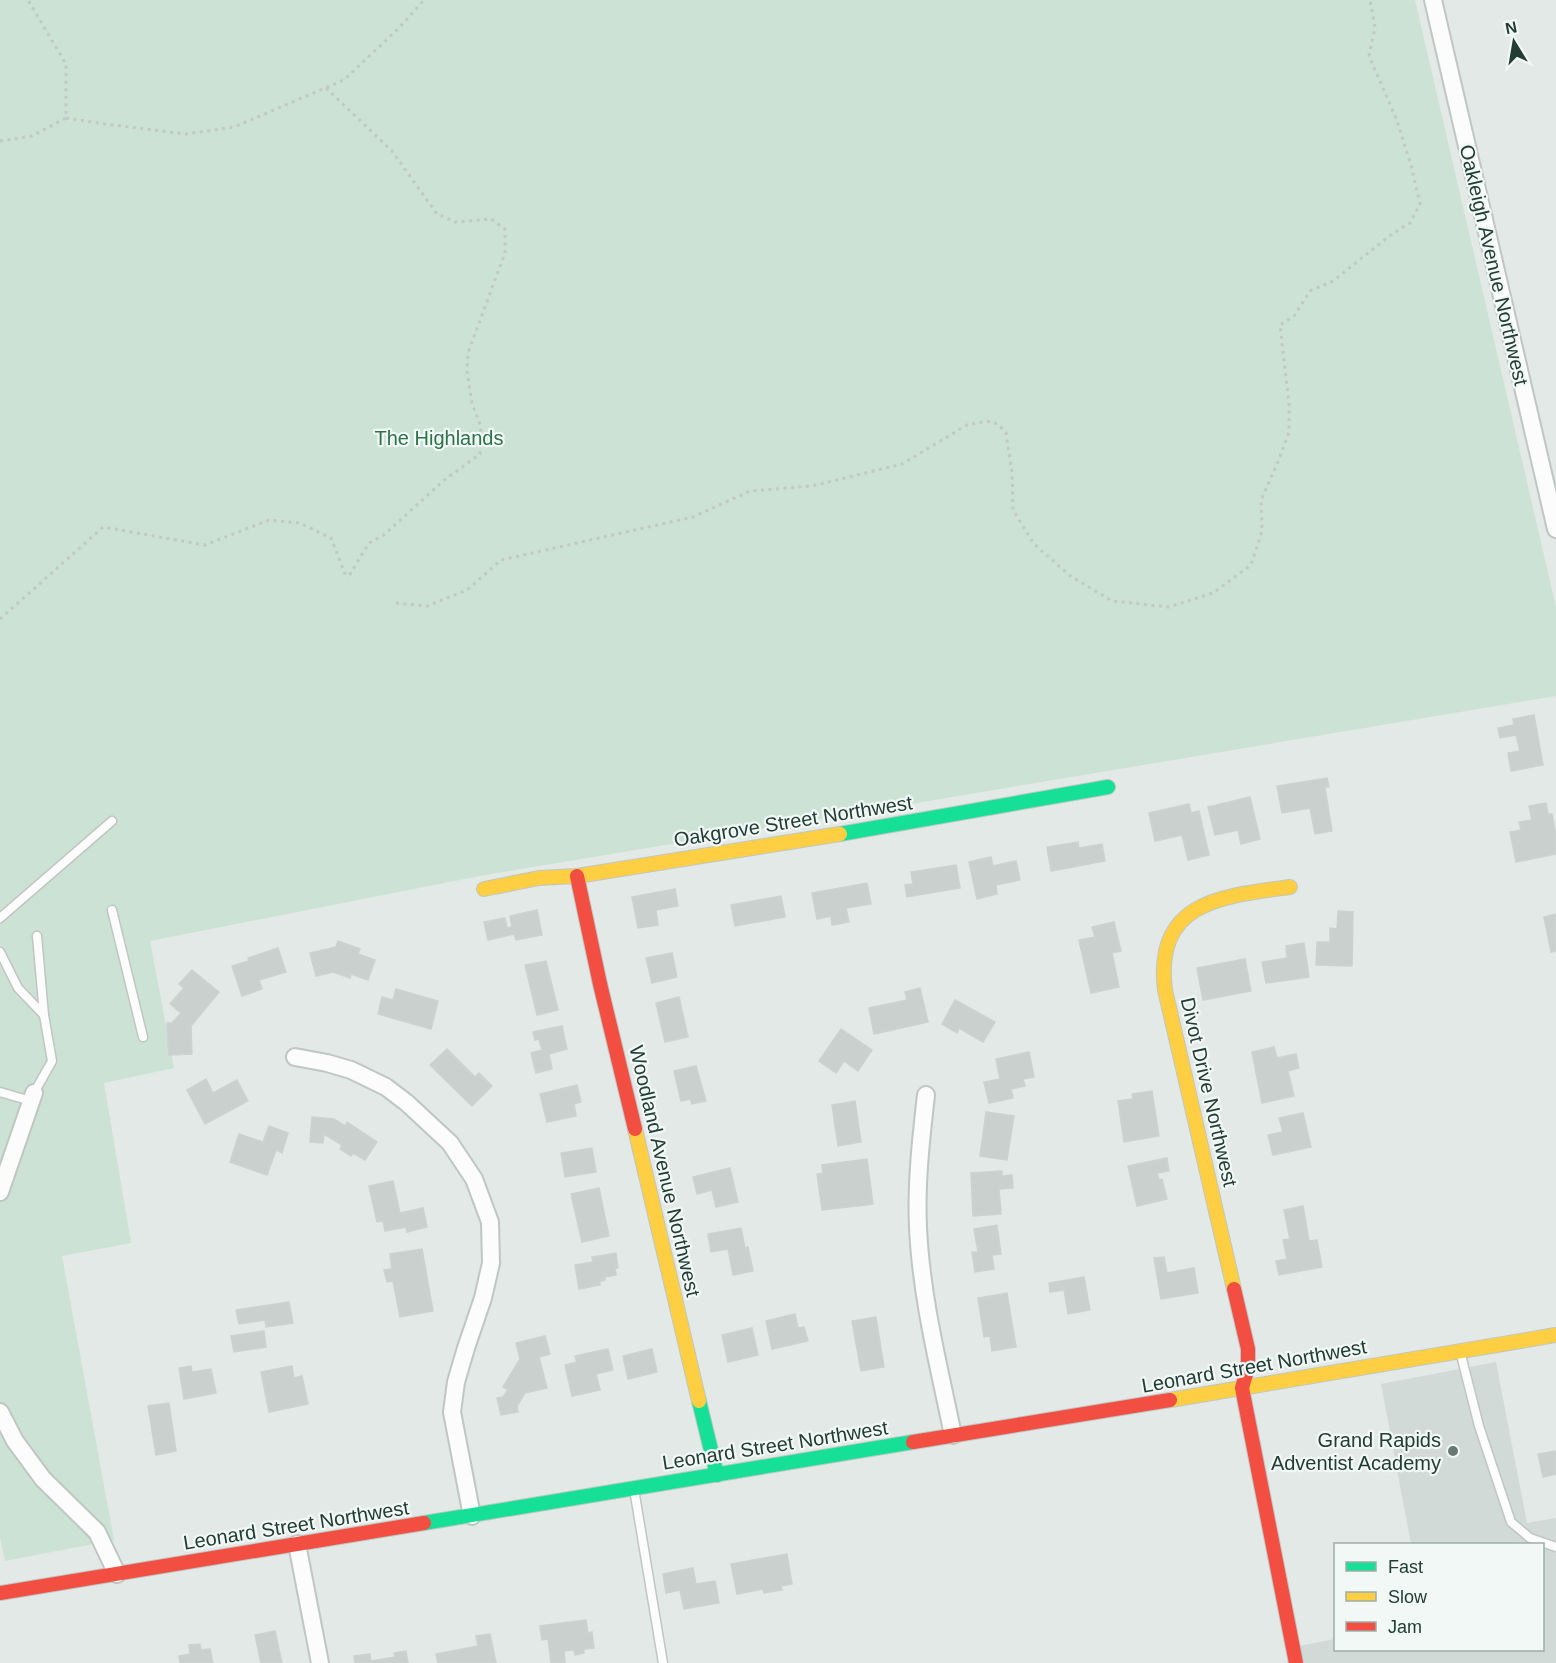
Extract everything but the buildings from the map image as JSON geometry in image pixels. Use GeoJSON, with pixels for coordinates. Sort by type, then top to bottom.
{"type":"FeatureCollection","features":[{"type":"Feature","properties":{"kind":"street","name":"Oakleigh Avenue Northwest"},"geometry":{"type":"LineString","coordinates":[[1433,0],[1556,530]]}},
{"type":"Feature","properties":{"kind":"street","name":"Oakgrove Street Northwest"},"geometry":{"type":"LineString","coordinates":[[484,889],[539,878],[577,876],[798,842],[1108,787]]}},
{"type":"Feature","properties":{"kind":"street","name":"Woodland Avenue Northwest"},"geometry":{"type":"LineString","coordinates":[[577,876],[603,996],[717,1475]]}},
{"type":"Feature","properties":{"kind":"street","name":"Divot Drive Northwest"},"geometry":{"type":"LineString","coordinates":[[1242,1388],[1248,1367],[1248,1349],[1165,990],[1162,964],[1170,933],[1194,908],[1220,898],[1290,887]]}},
{"type":"Feature","properties":{"kind":"street"},"geometry":{"type":"LineString","coordinates":[[295,1057],[351,1070],[386,1087],[450,1143],[474,1179],[490,1222],[491,1263],[483,1298],[465,1348],[456,1382],[452,1412],[472,1516]]}},
{"type":"Feature","properties":{"kind":"street"},"geometry":{"type":"LineString","coordinates":[[926,1095],[919,1162],[919,1246],[925,1290],[953,1435]]}},
{"type":"Feature","properties":{"kind":"street"},"geometry":{"type":"LineString","coordinates":[[0,1192],[32,1097]]}},
{"type":"Feature","properties":{"kind":"street","name":"Leonard Street Northwest"},"geometry":{"type":"LineString","coordinates":[[0,1593],[1556,1335]]}},
{"type":"Feature","properties":{"kind":"street"},"geometry":{"type":"LineString","coordinates":[[1242,1388],[1296,1663]]}},
{"type":"Feature","properties":{"kind":"street"},"geometry":{"type":"LineString","coordinates":[[0,1412],[15,1441],[43,1479],[97,1532],[117,1574]]}},
{"type":"Feature","properties":{"kind":"street"},"geometry":{"type":"LineString","coordinates":[[297,1544],[320,1663]]}},
{"type":"Feature","properties":{"kind":"lane"},"geometry":{"type":"LineString","coordinates":[[0,918],[112,821]]}},
{"type":"Feature","properties":{"kind":"lane"},"geometry":{"type":"LineString","coordinates":[[112,910],[142,1037]]}},
{"type":"Feature","properties":{"kind":"lane"},"geometry":{"type":"LineString","coordinates":[[0,1092],[32,1097],[52,1061],[44,1015],[37,936]]}},
{"type":"Feature","properties":{"kind":"lane"},"geometry":{"type":"LineString","coordinates":[[0,952],[18,988],[44,1015]]}},
{"type":"Feature","properties":{"kind":"lane"},"geometry":{"type":"LineString","coordinates":[[1460,1351],[1479,1426],[1511,1522],[1530,1538],[1556,1547]]}},
{"type":"Feature","properties":{"kind":"lane"},"geometry":{"type":"LineString","coordinates":[[634,1488],[663,1663]]}},
{"type":"Feature","properties":{"kind":"path"},"geometry":{"type":"LineString","coordinates":[[28,0],[66,64],[66,117]]}},
{"type":"Feature","properties":{"kind":"path"},"geometry":{"type":"LineString","coordinates":[[0,141],[32,136],[66,117],[186,134],[234,127],[344,80],[424,0]]}},
{"type":"Feature","properties":{"kind":"path"},"geometry":{"type":"LineString","coordinates":[[396,603],[427,606],[467,590],[501,560],[693,517],[750,491],[812,486],[902,464],[967,424],[987,421],[998,424],[1006,433],[1012,472],[1013,510],[1034,544],[1069,575],[1112,601],[1168,607],[1213,592],[1251,565],[1262,531],[1261,500],[1278,464],[1289,432],[1288,392],[1280,326],[1294,316],[1310,291],[1333,281],[1392,234],[1410,223],[1420,204],[1411,165],[1396,118],[1369,56],[1375,27],[1370,0]]}},
{"type":"Feature","properties":{"kind":"path"},"geometry":{"type":"LineString","coordinates":[[0,619],[104,527],[205,545],[269,520],[300,523],[331,538],[347,579],[369,543],[384,535],[443,481],[480,454],[481,427],[472,403],[467,372],[468,353],[505,253],[505,229],[491,219],[456,222],[437,214],[392,151],[326,88]]}},
{"type":"Feature","properties":{"kind":"shaded area","name":"Grand Rapids Adventist Academy"},"geometry":{"type":"Polygon","coordinates":[[[1496,1362],[1527,1523],[1556,1518],[1556,1663],[1303,1663],[1299,1646],[1334,1639],[1334,1651],[1544,1651],[1544,1543],[1411,1543],[1381,1384],[1496,1362]]]}},
{"type":"Feature","properties":{"kind":"green space","name":"The Highlands"},"geometry":{"type":"Polygon","coordinates":[[[0,0],[1415,0],[1556,607],[1556,696],[480,876],[150,941],[174,1068],[104,1083],[131,1243],[62,1256],[114,1540],[5,1561],[0,1537],[0,0]]]}},
{"type":"Feature","properties":{"kind":"traffic: fast"},"geometry":{"type":"LineString","coordinates":[[840,834],[1108,787]]}},
{"type":"Feature","properties":{"kind":"traffic: fast"},"geometry":{"type":"LineString","coordinates":[[699,1401],[717,1475]]}},
{"type":"Feature","properties":{"kind":"traffic: fast"},"geometry":{"type":"LineString","coordinates":[[424,1523],[913,1442]]}},
{"type":"Feature","properties":{"kind":"traffic: slow"},"geometry":{"type":"LineString","coordinates":[[484,889],[539,878],[577,876],[840,834]]}},
{"type":"Feature","properties":{"kind":"traffic: slow"},"geometry":{"type":"LineString","coordinates":[[1234,1289],[1165,990],[1164,960],[1170,938],[1182,921],[1198,908],[1240,894],[1290,887]]}},
{"type":"Feature","properties":{"kind":"traffic: slow"},"geometry":{"type":"LineString","coordinates":[[635,1129],[699,1401]]}},
{"type":"Feature","properties":{"kind":"traffic: slow"},"geometry":{"type":"LineString","coordinates":[[1170,1400],[1556,1335]]}},
{"type":"Feature","properties":{"kind":"traffic: jam"},"geometry":{"type":"LineString","coordinates":[[577,876],[635,1129]]}},
{"type":"Feature","properties":{"kind":"traffic: jam"},"geometry":{"type":"LineString","coordinates":[[1234,1289],[1248,1349],[1248,1367],[1242,1388],[1296,1663]]}},
{"type":"Feature","properties":{"kind":"traffic: jam"},"geometry":{"type":"LineString","coordinates":[[913,1442],[1170,1400]]}},
{"type":"Feature","properties":{"kind":"traffic: jam"},"geometry":{"type":"LineString","coordinates":[[0,1593],[424,1523]]}},
{"type":"Feature","properties":{"kind":"place","name":"Grand Rapids Adventist Academy"},"geometry":{"type":"Point","coordinates":[1453,1451]}}]}
